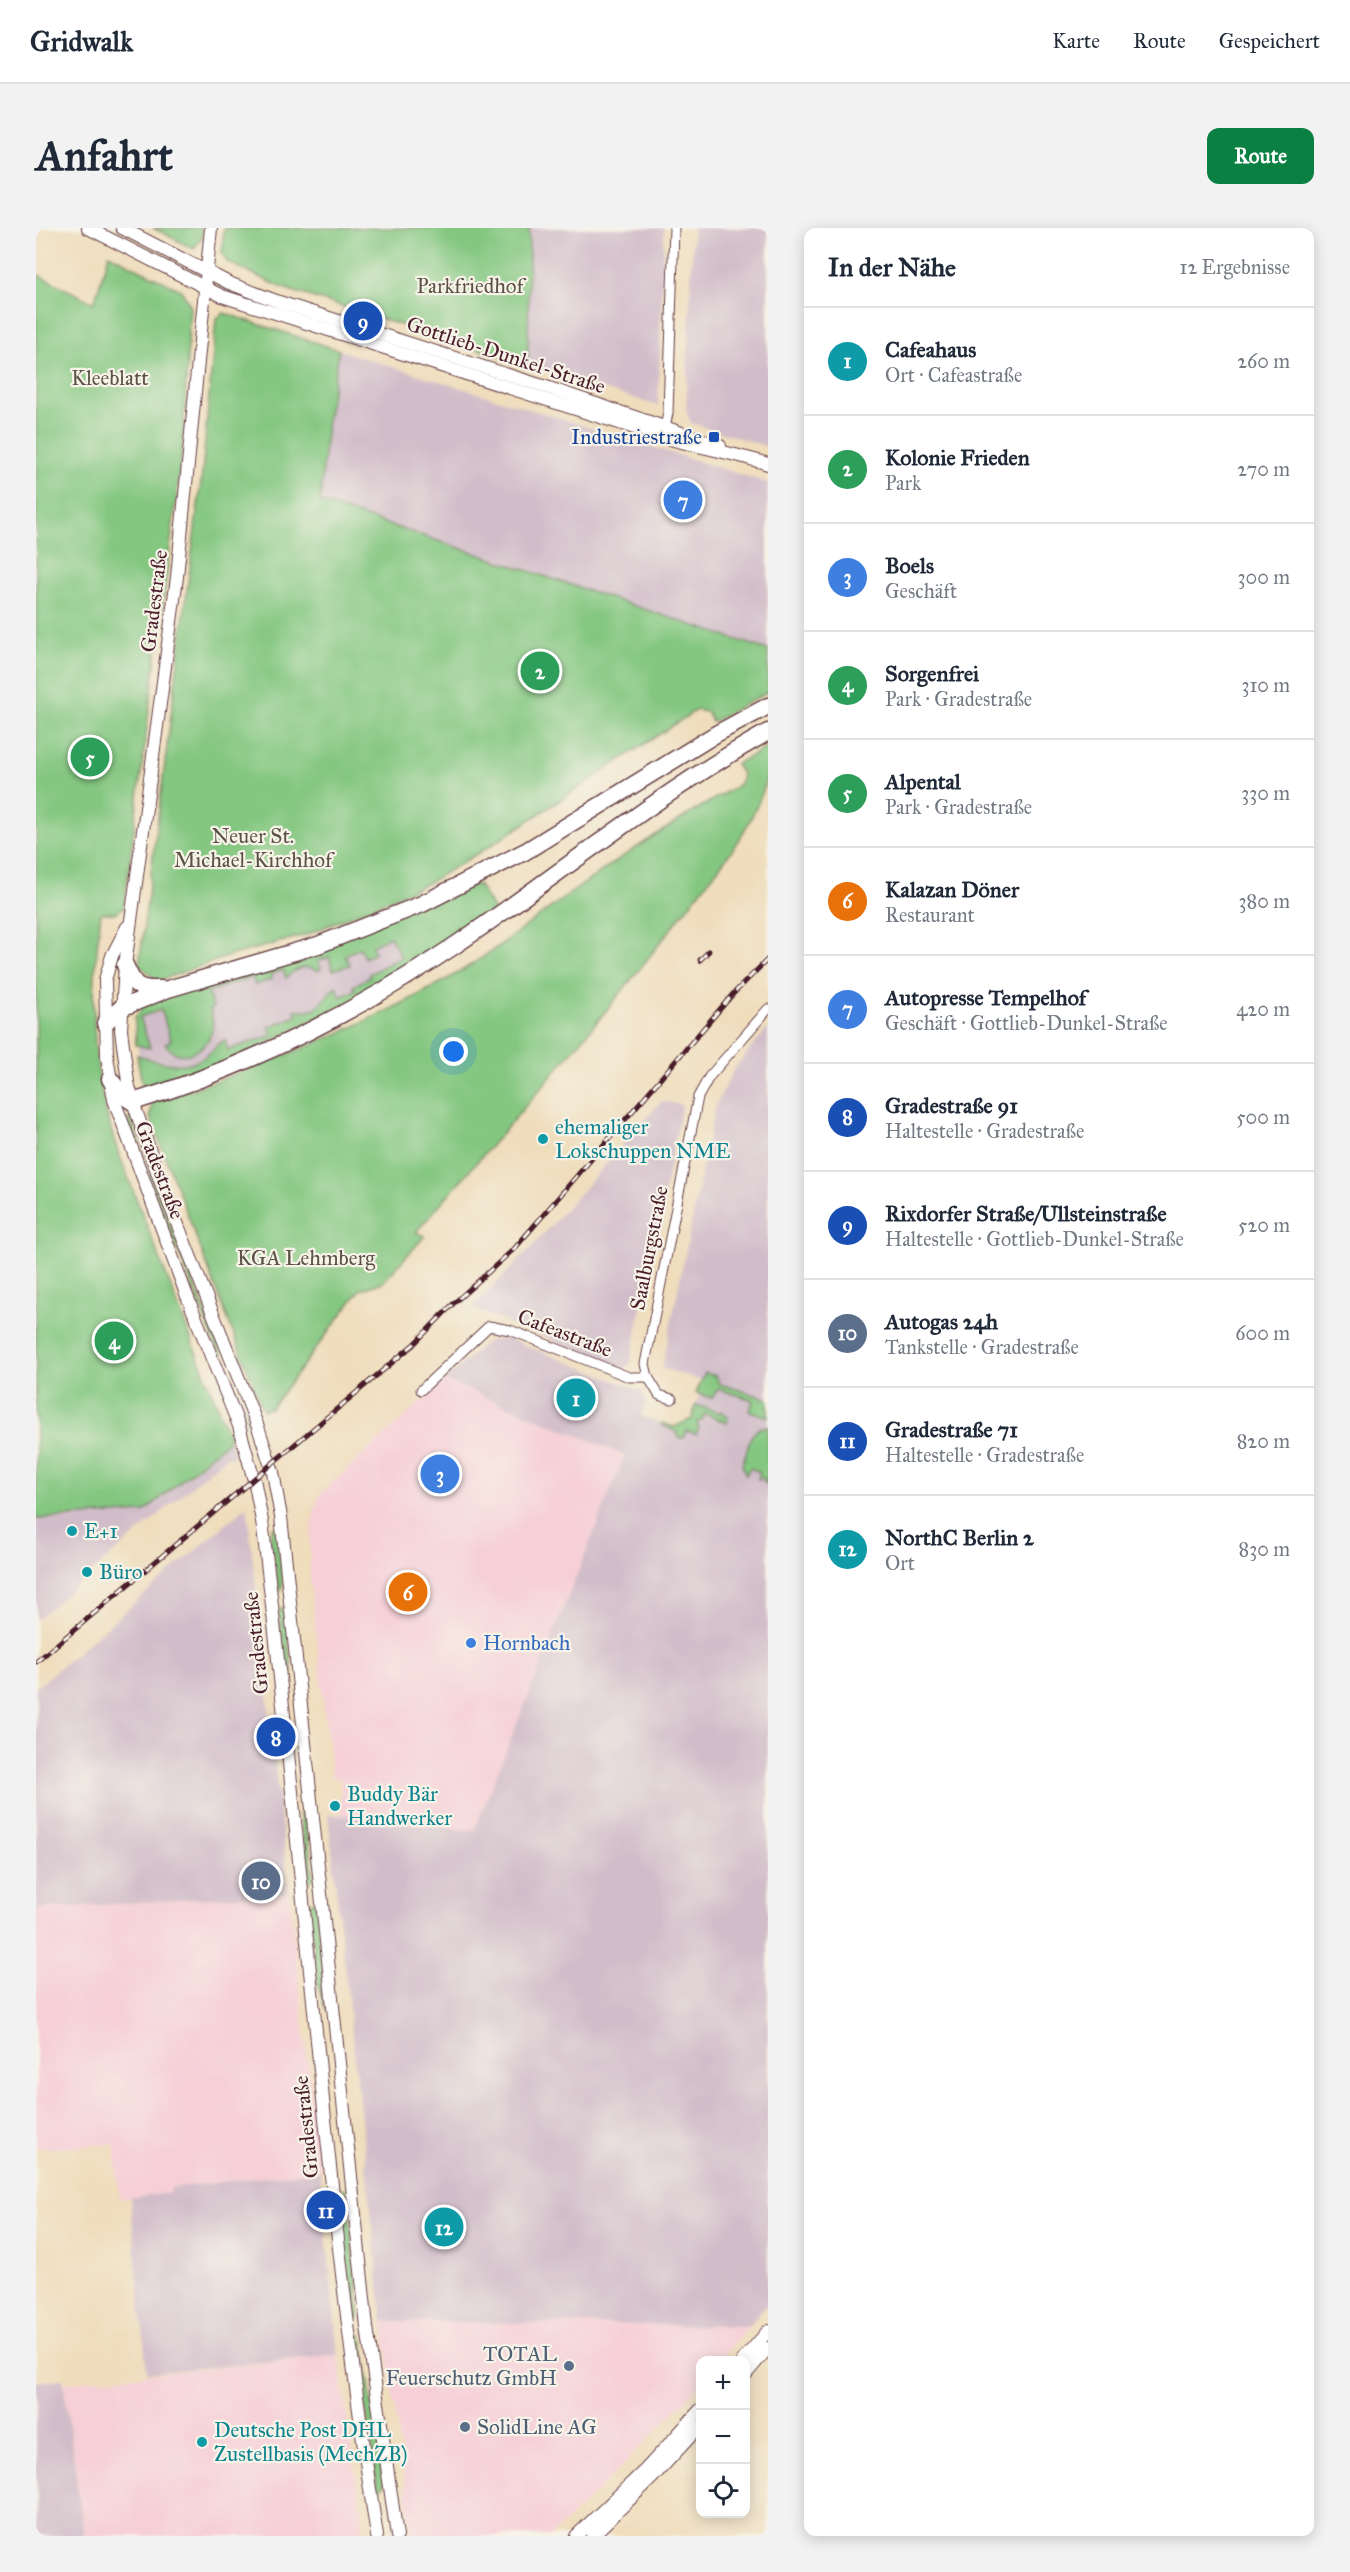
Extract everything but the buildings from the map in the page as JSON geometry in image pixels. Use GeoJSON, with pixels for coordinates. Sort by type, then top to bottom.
{"type":"FeatureCollection","features":[{"type":"Feature","properties":{"kind":"highway"},"geometry":{"type":"LineString","coordinates":[[105,1023],[121,1008],[168,989],[318,945],[422,904],[526,851],[717,734],[768,706]]}},
{"type":"Feature","properties":{"kind":"highway"},"geometry":{"type":"LineString","coordinates":[[110,1079],[122,1095],[133,1102],[240,1063],[344,1014],[453,947],[668,792],[768,732]]}},
{"type":"Feature","properties":{"kind":"highway"},"geometry":{"type":"LineString","coordinates":[[125,965],[131,981],[138,987],[145,990],[168,989]]}},
{"type":"Feature","properties":{"kind":"main road","name":"Gottlieb-Dunkel-Straße"},"geometry":{"type":"LineString","coordinates":[[88,228],[222,296],[664,431]]}},
{"type":"Feature","properties":{"kind":"main road","name":"Gottlieb-Dunkel-Straße"},"geometry":{"type":"LineString","coordinates":[[122,228],[207,272],[279,302],[664,431],[714,451],[725,450],[768,464]]}},
{"type":"Feature","properties":{"kind":"main road","name":"Gradestraße"},"geometry":{"type":"LineString","coordinates":[[211,228],[177,577],[125,965],[121,1008],[123,1050],[133,1102],[154,1162],[273,1472],[292,1610],[367,2327],[397,2536]]}},
{"type":"Feature","properties":{"kind":"main road","name":"Gradestraße"},"geometry":{"type":"LineString","coordinates":[[132,918],[108,968],[105,980],[105,1023],[110,1079],[123,1128],[239,1426],[255,1484],[262,1521],[288,1748],[334,2209],[350,2345],[377,2536]]}},
{"type":"Feature","properties":{"kind":"main road"},"geometry":{"type":"LineString","coordinates":[[747,2356],[768,2331]]}},
{"type":"Feature","properties":{"kind":"main road"},"geometry":{"type":"LineString","coordinates":[[750,2369],[768,2348]]}},
{"type":"Feature","properties":{"kind":"main road"},"geometry":{"type":"LineString","coordinates":[[592,2536],[696,2415]]}},
{"type":"Feature","properties":{"kind":"main road"},"geometry":{"type":"LineString","coordinates":[[576,2536],[638,2484],[696,2430]]}},
{"type":"Feature","properties":{"kind":"street"},"geometry":{"type":"LineString","coordinates":[[664,431],[674,228]]}},
{"type":"Feature","properties":{"kind":"street","name":"Saalburgstraße"},"geometry":{"type":"LineString","coordinates":[[648,1377],[645,1364],[646,1354],[698,1097],[709,1077],[768,1009]]}},
{"type":"Feature","properties":{"kind":"street","name":"Cafeastraße"},"geometry":{"type":"LineString","coordinates":[[420,1390],[489,1326],[510,1330],[629,1377],[648,1377]]}},
{"type":"Feature","properties":{"kind":"street"},"geometry":{"type":"LineString","coordinates":[[648,1377],[659,1395],[672,1399]]}},
{"type":"Feature","properties":{"kind":"shaded area"},"geometry":{"type":"Polygon","coordinates":[[[529,228],[664,228],[658,406],[528,365],[529,228]]]}},
{"type":"Feature","properties":{"kind":"shaded area"},"geometry":{"type":"Polygon","coordinates":[[[693,228],[768,228],[768,447],[691,423],[686,411],[693,228]]]}},
{"type":"Feature","properties":{"kind":"shaded area"},"geometry":{"type":"Polygon","coordinates":[[[339,350],[768,483],[768,650],[320,502],[327,421],[339,350]]]}},
{"type":"Feature","properties":{"kind":"shaded area"},"geometry":{"type":"Polygon","coordinates":[[[494,910],[337,1010],[142,1085],[135,1017],[255,970],[494,910]]]}},
{"type":"Feature","properties":{"kind":"shaded area"},"geometry":{"type":"Polygon","coordinates":[[[768,1028],[768,2304],[749,2326],[383,2321],[328,1814],[474,1831],[625,1455],[445,1380],[488,1341],[507,1338],[641,1391],[646,1401],[641,1416],[674,1427],[692,1419],[703,1381],[662,1368],[715,1107],[734,1069],[768,1028]]]}},
{"type":"Feature","properties":{"kind":"shaded area"},"geometry":{"type":"Polygon","coordinates":[[[662,1101],[682,1105],[630,1364],[623,1369],[472,1308],[531,1248],[662,1101]]]}},
{"type":"Feature","properties":{"kind":"shaded area"},"geometry":{"type":"Polygon","coordinates":[[[445,1380],[625,1455],[492,1788],[686,1799],[340,1854],[341,1779],[332,1778],[310,1578],[310,1540],[315,1507],[319,1495],[445,1380]]]}},
{"type":"Feature","properties":{"kind":"shaded area"},"geometry":{"type":"Polygon","coordinates":[[[230,1439],[235,1456],[226,1457],[36,1620],[36,1519],[144,1512],[230,1439]]]}},
{"type":"Feature","properties":{"kind":"shaded area"},"geometry":{"type":"Polygon","coordinates":[[[247,1506],[289,1893],[36,1909],[36,1688],[247,1506]]]}},
{"type":"Feature","properties":{"kind":"shaded area"},"geometry":{"type":"Polygon","coordinates":[[[289,1893],[320,2171],[172,2188],[172,2193],[120,2199],[114,2144],[42,2149],[36,2147],[36,1909],[289,1893]]]}},
{"type":"Feature","properties":{"kind":"shaded area"},"geometry":{"type":"Polygon","coordinates":[[[320,2171],[338,2355],[147,2373],[130,2198],[171,2193],[171,2188],[320,2171]]]}},
{"type":"Feature","properties":{"kind":"shaded area"},"geometry":{"type":"Polygon","coordinates":[[[383,2321],[749,2326],[723,2356],[696,2356],[696,2388],[597,2492],[550,2536],[412,2536],[383,2321]]]}},
{"type":"Feature","properties":{"kind":"shaded area"},"geometry":{"type":"Polygon","coordinates":[[[338,2355],[363,2523],[360,2536],[84,2536],[64,2383],[338,2355]]]}},
{"type":"Feature","properties":{"kind":"shaded area"},"geometry":{"type":"Polygon","coordinates":[[[63,2379],[84,2536],[36,2536],[36,2382],[63,2379]]]}},
{"type":"Feature","properties":{"kind":"green space"},"geometry":{"type":"Polygon","coordinates":[[[153,228],[203,228],[202,237],[194,249],[153,228]]]}},
{"type":"Feature","properties":{"kind":"green space","name":"Parkfriedhof"},"geometry":{"type":"Polygon","coordinates":[[[224,228],[529,228],[528,365],[283,288],[227,262],[222,253],[224,228]]]}},
{"type":"Feature","properties":{"kind":"green space","name":"Kleeblatt"},"geometry":{"type":"Polygon","coordinates":[[[109,254],[181,290],[190,305],[183,441],[124,907],[115,913],[101,913],[95,975],[94,1032],[101,1089],[117,1149],[230,1439],[144,1512],[36,1519],[36,274],[94,303],[109,254]]]}},
{"type":"Feature","properties":{"kind":"green space","name":"Neuer St. Michael-Kirchhof"},"geometry":{"type":"Polygon","coordinates":[[[224,313],[339,350],[327,421],[320,502],[768,650],[768,692],[712,722],[707,712],[696,710],[495,843],[428,883],[306,935],[232,955],[158,981],[139,965],[202,474],[216,319],[224,313]]]}},
{"type":"Feature","properties":{"kind":"green space","name":"KGA Lehmberg"},"geometry":{"type":"Polygon","coordinates":[[[768,747],[768,765],[761,796],[753,815],[720,866],[577,1046],[416,1232],[425,1236],[383,1282],[360,1290],[271,1408],[263,1410],[150,1118],[152,1103],[271,1061],[349,1029],[461,971],[490,953],[634,849],[740,784],[742,774],[736,764],[768,747]]]}},
{"type":"Feature","properties":{"kind":"green space"},"geometry":{"type":"Polygon","coordinates":[[[478,884],[494,910],[372,991],[237,1058],[149,1090],[142,1085],[137,1055],[172,1064],[190,1063],[207,1055],[225,1040],[228,1050],[272,1035],[269,1027],[297,1016],[295,1010],[316,1008],[336,986],[341,997],[355,990],[353,986],[370,977],[369,974],[401,957],[390,936],[372,946],[375,953],[365,958],[360,948],[345,955],[350,965],[333,970],[329,957],[318,961],[321,969],[318,971],[301,968],[286,978],[283,970],[271,974],[272,979],[255,985],[252,977],[208,992],[213,1008],[210,1010],[213,1022],[212,1033],[202,1047],[186,1054],[178,1054],[165,1043],[171,1041],[161,1010],[140,1017],[150,1048],[136,1045],[135,1017],[145,1005],[478,884]]]}},
{"type":"Feature","properties":{"kind":"green space"},"geometry":{"type":"Polygon","coordinates":[[[127,1119],[131,1119],[145,1161],[248,1418],[247,1424],[142,1162],[127,1119]]]}},
{"type":"Feature","properties":{"kind":"green space"},"geometry":{"type":"Polygon","coordinates":[[[705,1373],[716,1376],[720,1384],[768,1399],[768,1417],[750,1411],[753,1400],[718,1389],[712,1398],[696,1393],[705,1373]]]}},
{"type":"Feature","properties":{"kind":"green space"},"geometry":{"type":"Polygon","coordinates":[[[696,1405],[720,1413],[721,1411],[728,1417],[727,1423],[705,1414],[702,1420],[697,1422],[699,1428],[696,1434],[687,1431],[684,1438],[680,1438],[675,1431],[661,1425],[662,1423],[674,1427],[692,1419],[696,1405]]]}},
{"type":"Feature","properties":{"kind":"green space"},"geometry":{"type":"Polygon","coordinates":[[[768,1427],[768,1484],[764,1482],[764,1478],[758,1479],[760,1472],[750,1468],[746,1475],[742,1465],[752,1435],[759,1428],[768,1427]]]}},
{"type":"Feature","properties":{"kind":"green space"},"geometry":{"type":"Polygon","coordinates":[[[273,1527],[277,1529],[283,1585],[279,1592],[270,1536],[273,1527]]]}},
{"type":"Feature","properties":{"kind":"green space"},"geometry":{"type":"Polygon","coordinates":[[[282,1607],[285,1608],[292,1673],[287,1677],[279,1612],[282,1607]]]}},
{"type":"Feature","properties":{"kind":"green space"},"geometry":{"type":"Polygon","coordinates":[[[304,1808],[314,1878],[308,1883],[300,1814],[304,1808]]]}},
{"type":"Feature","properties":{"kind":"green space"},"geometry":{"type":"Polygon","coordinates":[[[312,1901],[316,1903],[326,2011],[317,1983],[309,1904],[312,1901]]]}},
{"type":"Feature","properties":{"kind":"green space"},"geometry":{"type":"Polygon","coordinates":[[[343,2188],[347,2190],[360,2317],[357,2318],[353,2316],[339,2192],[343,2192],[343,2188]]]}},
{"type":"Feature","properties":{"kind":"green space"},"geometry":{"type":"Polygon","coordinates":[[[362,2335],[384,2485],[378,2491],[355,2336],[362,2335]]]}},
{"type":"Feature","properties":{"kind":"railway"},"geometry":{"type":"LineString","coordinates":[[700,960],[709,951]]}},
{"type":"Feature","properties":{"kind":"railway"},"geometry":{"type":"LineString","coordinates":[[36,1662],[413,1345],[454,1303],[515,1248],[733,994],[768,959]]}},
{"type":"Feature","properties":{"kind":"place","name":"Rixdorfer Straße/Ullsteinstraße"},"geometry":{"type":"Point","coordinates":[363,321]}},
{"type":"Feature","properties":{"kind":"place","name":"Industriestraße"},"geometry":{"type":"Point","coordinates":[714,437]}},
{"type":"Feature","properties":{"kind":"place","name":"Autopresse Tempelhof"},"geometry":{"type":"Point","coordinates":[683,500]}},
{"type":"Feature","properties":{"kind":"place","name":"Kolonie Frieden"},"geometry":{"type":"Point","coordinates":[540,671]}},
{"type":"Feature","properties":{"kind":"place","name":"Alpental"},"geometry":{"type":"Point","coordinates":[90,757]}},
{"type":"Feature","properties":{"kind":"place","name":"ehemaliger Lokschuppen NME"},"geometry":{"type":"Point","coordinates":[543,1139]}},
{"type":"Feature","properties":{"kind":"place","name":"Sorgenfrei"},"geometry":{"type":"Point","coordinates":[114,1341]}},
{"type":"Feature","properties":{"kind":"place","name":"Cafeahaus"},"geometry":{"type":"Point","coordinates":[576,1398]}},
{"type":"Feature","properties":{"kind":"place","name":"Boels"},"geometry":{"type":"Point","coordinates":[440,1474]}},
{"type":"Feature","properties":{"kind":"place","name":"E+1"},"geometry":{"type":"Point","coordinates":[72,1531]}},
{"type":"Feature","properties":{"kind":"place","name":"Büro"},"geometry":{"type":"Point","coordinates":[87,1572]}},
{"type":"Feature","properties":{"kind":"place","name":"Kalazan Döner"},"geometry":{"type":"Point","coordinates":[408,1592]}},
{"type":"Feature","properties":{"kind":"place","name":"Hornbach"},"geometry":{"type":"Point","coordinates":[471,1643]}},
{"type":"Feature","properties":{"kind":"place","name":"Gradestraße 91"},"geometry":{"type":"Point","coordinates":[276,1737]}},
{"type":"Feature","properties":{"kind":"place","name":"Buddy Bär Handwerker"},"geometry":{"type":"Point","coordinates":[335,1806]}},
{"type":"Feature","properties":{"kind":"place","name":"Autogas 24h"},"geometry":{"type":"Point","coordinates":[261,1881]}},
{"type":"Feature","properties":{"kind":"place","name":"Gradestraße 71"},"geometry":{"type":"Point","coordinates":[326,2210]}},
{"type":"Feature","properties":{"kind":"place","name":"NorthC Berlin 2"},"geometry":{"type":"Point","coordinates":[444,2227]}},
{"type":"Feature","properties":{"kind":"place","name":"TOTAL Feuerschutz GmbH"},"geometry":{"type":"Point","coordinates":[569,2366]}},
{"type":"Feature","properties":{"kind":"place","name":"SolidLine AG"},"geometry":{"type":"Point","coordinates":[465,2427]}},
{"type":"Feature","properties":{"kind":"place","name":"Deutsche Post DHL Zustellbasis (MechZB)"},"geometry":{"type":"Point","coordinates":[202,2442]}}]}
